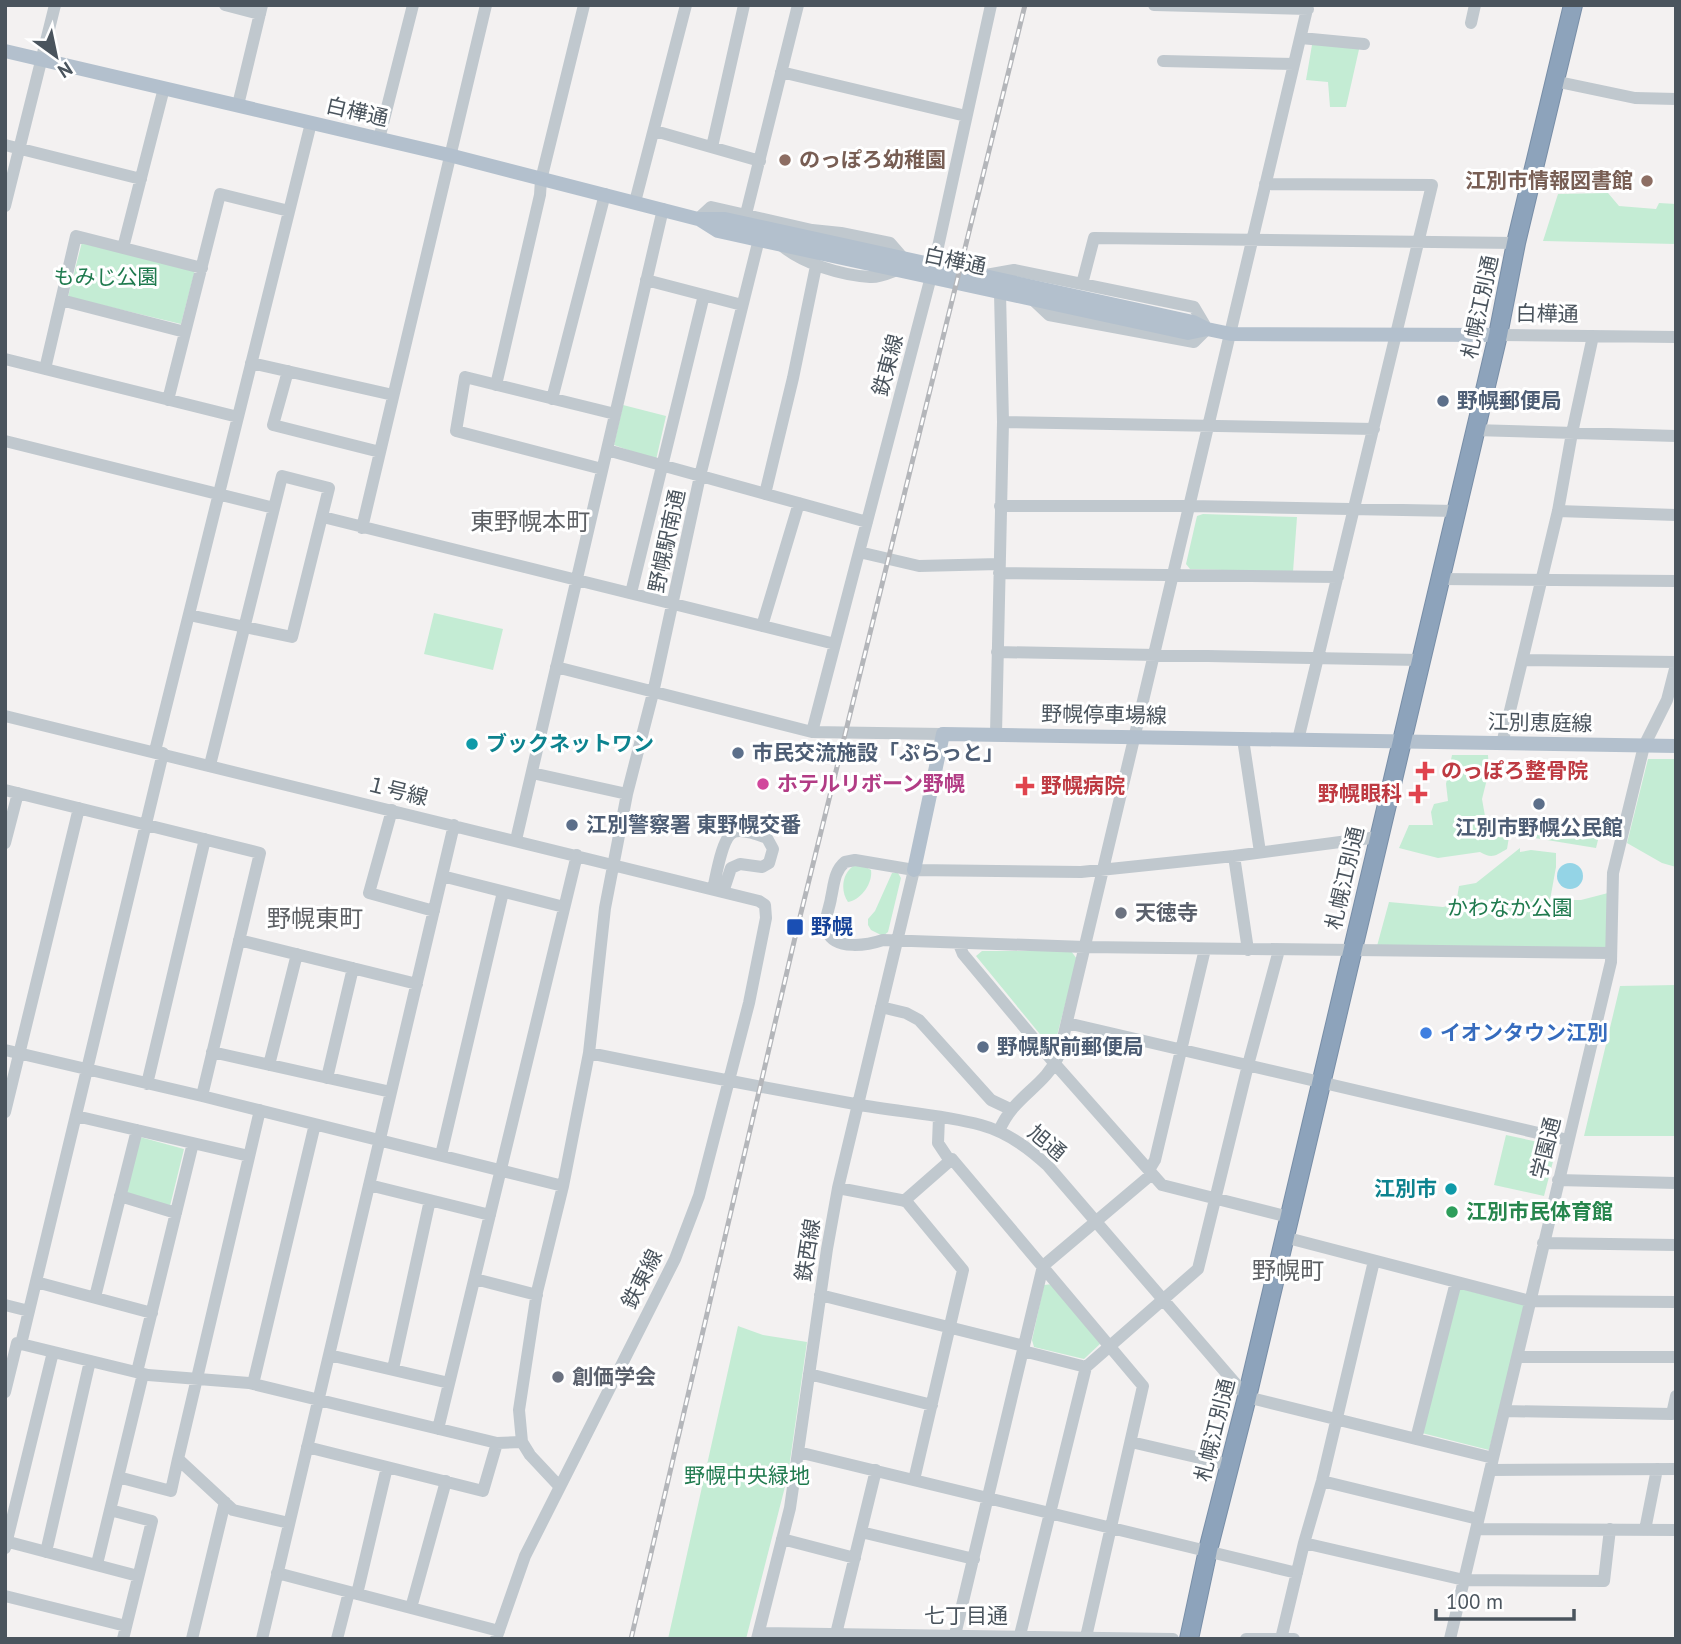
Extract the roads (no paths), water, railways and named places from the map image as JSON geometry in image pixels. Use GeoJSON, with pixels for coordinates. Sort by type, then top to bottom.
{"type":"FeatureCollection","features":[{"type":"Feature","properties":{"kind":"highway","name":"札幌江別通"},"geometry":{"type":"LineString","coordinates":[[1189,1639],[1378,837],[1403,742],[1474,430],[1499,335],[1516,243],[1573,5]]}},
{"type":"Feature","properties":{"kind":"main road","name":"白樺通"},"geometry":{"type":"LineString","coordinates":[[5,51],[449,155],[698,219],[725,219],[781,245],[900,264]]}},
{"type":"Feature","properties":{"kind":"main road","name":"白樺通"},"geometry":{"type":"LineString","coordinates":[[760,234],[932,271],[1000,293],[1188,333],[1208,328]]}},
{"type":"Feature","properties":{"kind":"main road","name":"白樺通"},"geometry":{"type":"LineString","coordinates":[[932,271],[985,275],[1193,322],[1231,334],[1499,335]]}},
{"type":"Feature","properties":{"kind":"main road","name":"野幌停車場線"},"geometry":{"type":"LineString","coordinates":[[943,734],[1403,742]]}},
{"type":"Feature","properties":{"kind":"main road"},"geometry":{"type":"LineString","coordinates":[[914,870],[943,734]]}},
{"type":"Feature","properties":{"kind":"main road","name":"江別恵庭線"},"geometry":{"type":"LineString","coordinates":[[1403,742],[1676,746]]}},
{"type":"Feature","properties":{"kind":"street"},"geometry":{"type":"LineString","coordinates":[[5,206],[55,5]]}},
{"type":"Feature","properties":{"kind":"street"},"geometry":{"type":"LineString","coordinates":[[225,5],[261,10],[238,105]]}},
{"type":"Feature","properties":{"kind":"street"},"geometry":{"type":"LineString","coordinates":[[379,139],[413,5]]}},
{"type":"Feature","properties":{"kind":"street"},"geometry":{"type":"LineString","coordinates":[[362,528],[486,5]]}},
{"type":"Feature","properties":{"kind":"street"},"geometry":{"type":"LineString","coordinates":[[496,385],[540,195],[541,180],[584,5]]}},
{"type":"Feature","properties":{"kind":"street"},"geometry":{"type":"LineString","coordinates":[[635,202],[686,5]]}},
{"type":"Feature","properties":{"kind":"street"},"geometry":{"type":"LineString","coordinates":[[712,147],[744,5]]}},
{"type":"Feature","properties":{"kind":"street","name":"鉄東線"},"geometry":{"type":"LineString","coordinates":[[811,732],[932,271],[990,5]]}},
{"type":"Feature","properties":{"kind":"street"},"geometry":{"type":"LineString","coordinates":[[999,1131],[1010,1109],[1052,1070],[1067,1023],[1308,7],[1154,5]]}},
{"type":"Feature","properties":{"kind":"street"},"geometry":{"type":"LineString","coordinates":[[1471,23],[1475,5]]}},
{"type":"Feature","properties":{"kind":"street"},"geometry":{"type":"LineString","coordinates":[[746,214],[795,6]]}},
{"type":"Feature","properties":{"kind":"street"},"geometry":{"type":"LineString","coordinates":[[1301,38],[1364,44]]}},
{"type":"Feature","properties":{"kind":"street"},"geometry":{"type":"LineString","coordinates":[[1163,61],[1294,64]]}},
{"type":"Feature","properties":{"kind":"street"},"geometry":{"type":"LineString","coordinates":[[781,72],[966,117]]}},
{"type":"Feature","properties":{"kind":"street"},"geometry":{"type":"LineString","coordinates":[[1554,81],[1635,99],[1676,99]]}},
{"type":"Feature","properties":{"kind":"street"},"geometry":{"type":"LineString","coordinates":[[123,248],[164,88]]}},
{"type":"Feature","properties":{"kind":"street"},"geometry":{"type":"LineString","coordinates":[[5,1392],[15,1343],[29,1311],[36,1282],[146,825],[189,615],[311,123]]}},
{"type":"Feature","properties":{"kind":"street"},"geometry":{"type":"LineString","coordinates":[[655,131],[760,161]]}},
{"type":"Feature","properties":{"kind":"street"},"geometry":{"type":"LineString","coordinates":[[5,145],[141,179]]}},
{"type":"Feature","properties":{"kind":"street"},"geometry":{"type":"LineString","coordinates":[[1265,184],[1432,185],[1298,740]]}},
{"type":"Feature","properties":{"kind":"street"},"geometry":{"type":"LineString","coordinates":[[168,400],[220,194],[289,211]]}},
{"type":"Feature","properties":{"kind":"street"},"geometry":{"type":"LineString","coordinates":[[552,398],[605,194]]}},
{"type":"Feature","properties":{"kind":"street"},"geometry":{"type":"LineString","coordinates":[[698,219],[711,207],[812,230],[890,243],[900,264],[873,278],[816,265],[793,255],[781,245]]}},
{"type":"Feature","properties":{"kind":"street"},"geometry":{"type":"LineString","coordinates":[[516,840],[663,209]]}},
{"type":"Feature","properties":{"kind":"street","name":"野幌駅南通"},"geometry":{"type":"LineString","coordinates":[[522,1442],[519,1410],[537,1295],[563,1186],[589,1053],[605,908],[626,794],[653,693],[700,476],[760,234]]}},
{"type":"Feature","properties":{"kind":"street"},"geometry":{"type":"LineString","coordinates":[[45,369],[76,236],[202,268]]}},
{"type":"Feature","properties":{"kind":"street"},"geometry":{"type":"LineString","coordinates":[[1082,284],[1094,238],[1516,243]]}},
{"type":"Feature","properties":{"kind":"street"},"geometry":{"type":"LineString","coordinates":[[765,494],[793,378],[816,265]]}},
{"type":"Feature","properties":{"kind":"street"},"geometry":{"type":"LineString","coordinates":[[985,275],[1014,270],[1194,307],[1208,328]]}},
{"type":"Feature","properties":{"kind":"street"},"geometry":{"type":"LineString","coordinates":[[646,280],[742,305]]}},
{"type":"Feature","properties":{"kind":"street"},"geometry":{"type":"LineString","coordinates":[[996,734],[1003,422],[1000,293]]}},
{"type":"Feature","properties":{"kind":"street"},"geometry":{"type":"LineString","coordinates":[[631,593],[704,295]]}},
{"type":"Feature","properties":{"kind":"street"},"geometry":{"type":"LineString","coordinates":[[61,300],[185,332]]}},
{"type":"Feature","properties":{"kind":"street","name":"白樺通"},"geometry":{"type":"LineString","coordinates":[[1499,335],[1676,337]]}},
{"type":"Feature","properties":{"kind":"street"},"geometry":{"type":"LineString","coordinates":[[1502,744],[1558,511],[1593,336]]}},
{"type":"Feature","properties":{"kind":"street"},"geometry":{"type":"LineString","coordinates":[[5,359],[238,417]]}},
{"type":"Feature","properties":{"kind":"street"},"geometry":{"type":"LineString","coordinates":[[251,363],[393,395]]}},
{"type":"Feature","properties":{"kind":"street"},"geometry":{"type":"LineString","coordinates":[[288,371],[273,425],[380,452]]}},
{"type":"Feature","properties":{"kind":"street"},"geometry":{"type":"LineString","coordinates":[[602,469],[456,432],[465,377],[615,414]]}},
{"type":"Feature","properties":{"kind":"street"},"geometry":{"type":"LineString","coordinates":[[1003,422],[1374,429]]}},
{"type":"Feature","properties":{"kind":"street"},"geometry":{"type":"LineString","coordinates":[[1474,430],[1676,436]]}},
{"type":"Feature","properties":{"kind":"street"},"geometry":{"type":"LineString","coordinates":[[5,442],[274,508]]}},
{"type":"Feature","properties":{"kind":"street"},"geometry":{"type":"LineString","coordinates":[[607,450],[867,522]]}},
{"type":"Feature","properties":{"kind":"street"},"geometry":{"type":"LineString","coordinates":[[189,615],[244,626],[292,637],[330,488],[282,476],[244,626],[209,765]]}},
{"type":"Feature","properties":{"kind":"street"},"geometry":{"type":"LineString","coordinates":[[762,626],[799,503]]}},
{"type":"Feature","properties":{"kind":"street"},"geometry":{"type":"LineString","coordinates":[[1000,506],[1455,511]]}},
{"type":"Feature","properties":{"kind":"street"},"geometry":{"type":"LineString","coordinates":[[1558,511],[1676,515]]}},
{"type":"Feature","properties":{"kind":"street"},"geometry":{"type":"LineString","coordinates":[[323,517],[835,644]]}},
{"type":"Feature","properties":{"kind":"street"},"geometry":{"type":"LineString","coordinates":[[859,552],[919,566],[1338,577]]}},
{"type":"Feature","properties":{"kind":"street"},"geometry":{"type":"LineString","coordinates":[[1440,579],[1676,581]]}},
{"type":"Feature","properties":{"kind":"street"},"geometry":{"type":"LineString","coordinates":[[997,652],[1420,660]]}},
{"type":"Feature","properties":{"kind":"street"},"geometry":{"type":"LineString","coordinates":[[1522,660],[1676,664]]}},
{"type":"Feature","properties":{"kind":"street","name":"学園通"},"geometry":{"type":"LineString","coordinates":[[1450,1639],[1611,953],[1613,873],[1644,746],[1667,700],[1676,664]]}},
{"type":"Feature","properties":{"kind":"street"},"geometry":{"type":"LineString","coordinates":[[556,667],[811,732],[943,734]]}},
{"type":"Feature","properties":{"kind":"street","name":"１号線"},"geometry":{"type":"LineString","coordinates":[[5,716],[718,890],[763,903],[766,918]]}},
{"type":"Feature","properties":{"kind":"street"},"geometry":{"type":"LineString","coordinates":[[1243,739],[1260,852]]}},
{"type":"Feature","properties":{"kind":"street"},"geometry":{"type":"LineString","coordinates":[[532,772],[626,794]]}},
{"type":"Feature","properties":{"kind":"street"},"geometry":{"type":"LineString","coordinates":[[5,843],[11,792],[260,853],[202,1096]]}},
{"type":"Feature","properties":{"kind":"street"},"geometry":{"type":"LineString","coordinates":[[5,1112],[79,808]]}},
{"type":"Feature","properties":{"kind":"street"},"geometry":{"type":"LineString","coordinates":[[392,810],[369,893],[434,911]]}},
{"type":"Feature","properties":{"kind":"street"},"geometry":{"type":"LineString","coordinates":[[262,1639],[454,825]]}},
{"type":"Feature","properties":{"kind":"street"},"geometry":{"type":"LineString","coordinates":[[739,831],[767,838],[773,849],[769,863],[762,867],[740,864],[731,868],[718,890],[725,841],[730,834],[739,831]]}},
{"type":"Feature","properties":{"kind":"street"},"geometry":{"type":"LineString","coordinates":[[1378,837],[1081,872],[914,870],[855,860],[845,862],[836,874],[826,922],[827,931],[831,937],[853,945],[867,945],[883,940],[1248,950],[1611,953]]}},
{"type":"Feature","properties":{"kind":"street"},"geometry":{"type":"LineString","coordinates":[[147,1084],[205,839]]}},
{"type":"Feature","properties":{"kind":"street"},"geometry":{"type":"LineString","coordinates":[[438,1429],[577,855]]}},
{"type":"Feature","properties":{"kind":"street"},"geometry":{"type":"LineString","coordinates":[[1234,856],[1248,950]]}},
{"type":"Feature","properties":{"kind":"street","name":"鉄西線"},"geometry":{"type":"LineString","coordinates":[[758,1636],[790,1508],[838,1188],[914,870]]}},
{"type":"Feature","properties":{"kind":"street"},"geometry":{"type":"LineString","coordinates":[[442,876],[564,907]]}},
{"type":"Feature","properties":{"kind":"street"},"geometry":{"type":"LineString","coordinates":[[440,1155],[503,892]]}},
{"type":"Feature","properties":{"kind":"street","name":"鉄東線"},"geometry":{"type":"LineString","coordinates":[[498,1635],[525,1556],[675,1259],[699,1196],[749,1003],[766,918]]}},
{"type":"Feature","properties":{"kind":"street"},"geometry":{"type":"LineString","coordinates":[[239,940],[417,984]]}},
{"type":"Feature","properties":{"kind":"street"},"geometry":{"type":"LineString","coordinates":[[959,944],[963,954],[1055,1064],[1162,1185],[1289,1217]]}},
{"type":"Feature","properties":{"kind":"street"},"geometry":{"type":"LineString","coordinates":[[955,1635],[1043,1266],[1151,1172],[1205,949]]}},
{"type":"Feature","properties":{"kind":"street"},"geometry":{"type":"LineString","coordinates":[[1020,1635],[1086,1367],[1198,1269],[1279,950]]}},
{"type":"Feature","properties":{"kind":"street"},"geometry":{"type":"LineString","coordinates":[[269,1065],[297,954]]}},
{"type":"Feature","properties":{"kind":"street"},"geometry":{"type":"LineString","coordinates":[[327,1078],[353,968]]}},
{"type":"Feature","properties":{"kind":"street"},"geometry":{"type":"LineString","coordinates":[[881,1007],[906,1013],[919,1020],[990,1100],[1010,1109]]}},
{"type":"Feature","properties":{"kind":"street"},"geometry":{"type":"LineString","coordinates":[[1067,1023],[1568,1140]]}},
{"type":"Feature","properties":{"kind":"street"},"geometry":{"type":"LineString","coordinates":[[5,1050],[563,1186]]}},
{"type":"Feature","properties":{"kind":"street"},"geometry":{"type":"LineString","coordinates":[[212,1052],[391,1093]]}},
{"type":"Feature","properties":{"kind":"street","name":"旭通"},"geometry":{"type":"LineString","coordinates":[[589,1053],[858,1105],[982,1125],[999,1131],[1032,1151],[1048,1166],[1247,1396]]}},
{"type":"Feature","properties":{"kind":"street"},"geometry":{"type":"LineString","coordinates":[[118,1477],[171,1491],[260,1110]]}},
{"type":"Feature","properties":{"kind":"street"},"geometry":{"type":"LineString","coordinates":[[76,1116],[249,1156]]}},
{"type":"Feature","properties":{"kind":"street"},"geometry":{"type":"LineString","coordinates":[[939,1118],[938,1143],[950,1161]]}},
{"type":"Feature","properties":{"kind":"street"},"geometry":{"type":"LineString","coordinates":[[253,1384],[315,1124]]}},
{"type":"Feature","properties":{"kind":"street"},"geometry":{"type":"LineString","coordinates":[[95,1297],[137,1130]]}},
{"type":"Feature","properties":{"kind":"street"},"geometry":{"type":"LineString","coordinates":[[97,1564],[192,1143]]}},
{"type":"Feature","properties":{"kind":"street"},"geometry":{"type":"LineString","coordinates":[[904,1201],[952,1159],[1143,1386],[1086,1637]]}},
{"type":"Feature","properties":{"kind":"street"},"geometry":{"type":"LineString","coordinates":[[1558,1180],[1676,1183]]}},
{"type":"Feature","properties":{"kind":"street"},"geometry":{"type":"LineString","coordinates":[[369,1185],[490,1215]]}},
{"type":"Feature","properties":{"kind":"street"},"geometry":{"type":"LineString","coordinates":[[838,1188],[904,1201],[963,1270],[914,1479]]}},
{"type":"Feature","properties":{"kind":"street"},"geometry":{"type":"LineString","coordinates":[[120,1196],[176,1213]]}},
{"type":"Feature","properties":{"kind":"street"},"geometry":{"type":"LineString","coordinates":[[393,1369],[430,1200]]}},
{"type":"Feature","properties":{"kind":"street"},"geometry":{"type":"LineString","coordinates":[[1284,1237],[1530,1301],[1676,1302]]}},
{"type":"Feature","properties":{"kind":"street"},"geometry":{"type":"LineString","coordinates":[[1543,1243],[1676,1245]]}},
{"type":"Feature","properties":{"kind":"street"},"geometry":{"type":"LineString","coordinates":[[1281,1639],[1374,1261]]}},
{"type":"Feature","properties":{"kind":"street"},"geometry":{"type":"LineString","coordinates":[[475,1279],[537,1295]]}},
{"type":"Feature","properties":{"kind":"street"},"geometry":{"type":"LineString","coordinates":[[36,1282],[152,1313]]}},
{"type":"Feature","properties":{"kind":"street"},"geometry":{"type":"LineString","coordinates":[[1416,1439],[1456,1282]]}},
{"type":"Feature","properties":{"kind":"street"},"geometry":{"type":"LineString","coordinates":[[820,1295],[1024,1348],[1086,1367]]}},
{"type":"Feature","properties":{"kind":"street"},"geometry":{"type":"LineString","coordinates":[[5,1305],[29,1311]]}},
{"type":"Feature","properties":{"kind":"street"},"geometry":{"type":"LineString","coordinates":[[15,1343],[140,1373],[253,1384],[497,1443],[522,1442],[530,1455],[559,1486]]}},
{"type":"Feature","properties":{"kind":"street"},"geometry":{"type":"LineString","coordinates":[[53,1352],[6,1544],[138,1576]]}},
{"type":"Feature","properties":{"kind":"street"},"geometry":{"type":"LineString","coordinates":[[329,1355],[449,1383]]}},
{"type":"Feature","properties":{"kind":"street"},"geometry":{"type":"LineString","coordinates":[[1517,1357],[1676,1357]]}},
{"type":"Feature","properties":{"kind":"street"},"geometry":{"type":"LineString","coordinates":[[46,1552],[90,1361]]}},
{"type":"Feature","properties":{"kind":"street"},"geometry":{"type":"LineString","coordinates":[[809,1374],[932,1405]]}},
{"type":"Feature","properties":{"kind":"street"},"geometry":{"type":"LineString","coordinates":[[1247,1396],[1416,1439],[1491,1464],[1676,1469]]}},
{"type":"Feature","properties":{"kind":"street"},"geometry":{"type":"LineString","coordinates":[[1504,1411],[1672,1414],[1676,1396]]}},
{"type":"Feature","properties":{"kind":"street"},"geometry":{"type":"LineString","coordinates":[[1131,1441],[1230,1465]]}},
{"type":"Feature","properties":{"kind":"street"},"geometry":{"type":"LineString","coordinates":[[307,1447],[483,1491],[497,1443]]}},
{"type":"Feature","properties":{"kind":"street"},"geometry":{"type":"LineString","coordinates":[[798,1451],[1297,1573]]}},
{"type":"Feature","properties":{"kind":"street"},"geometry":{"type":"LineString","coordinates":[[178,1458],[233,1510],[289,1523]]}},
{"type":"Feature","properties":{"kind":"street"},"geometry":{"type":"LineString","coordinates":[[337,1639],[353,1593],[387,1466]]}},
{"type":"Feature","properties":{"kind":"street"},"geometry":{"type":"LineString","coordinates":[[1645,1530],[1657,1469]]}},
{"type":"Feature","properties":{"kind":"street"},"geometry":{"type":"LineString","coordinates":[[836,1634],[876,1470]]}},
{"type":"Feature","properties":{"kind":"street"},"geometry":{"type":"LineString","coordinates":[[411,1608],[446,1481]]}},
{"type":"Feature","properties":{"kind":"street"},"geometry":{"type":"LineString","coordinates":[[1322,1481],[1477,1524],[1676,1530]]}},
{"type":"Feature","properties":{"kind":"street"},"geometry":{"type":"LineString","coordinates":[[192,1639],[225,1502]]}},
{"type":"Feature","properties":{"kind":"street"},"geometry":{"type":"LineString","coordinates":[[5,1596],[124,1632],[152,1521],[110,1510]]}},
{"type":"Feature","properties":{"kind":"street"},"geometry":{"type":"LineString","coordinates":[[1304,1543],[1464,1580],[1604,1581],[1610,1529]]}},
{"type":"Feature","properties":{"kind":"street"},"geometry":{"type":"LineString","coordinates":[[861,1532],[974,1559]]}},
{"type":"Feature","properties":{"kind":"street"},"geometry":{"type":"LineString","coordinates":[[782,1539],[855,1558]]}},
{"type":"Feature","properties":{"kind":"street"},"geometry":{"type":"LineString","coordinates":[[277,1573],[411,1608],[498,1635]]}},
{"type":"Feature","properties":{"kind":"street","name":"七丁目通"},"geometry":{"type":"LineString","coordinates":[[758,1636],[1020,1635],[1172,1639]]}},
{"type":"Feature","properties":{"kind":"street"},"geometry":{"type":"LineString","coordinates":[[1246,1639],[1294,1639]]}},
{"type":"Feature","properties":{"kind":"water"},"geometry":{"type":"Polygon","coordinates":[[[1570,863],[1579,867],[1583,876],[1579,885],[1570,889],[1561,885],[1557,876],[1561,867],[1570,863]]]}},
{"type":"Feature","properties":{"kind":"railway"},"geometry":{"type":"LineString","coordinates":[[631,1639],[797,929],[1025,5]]}},
{"type":"Feature","properties":{"kind":"place","name":"のっぽろ幼稚園"},"geometry":{"type":"Point","coordinates":[785,160]}},
{"type":"Feature","properties":{"kind":"place","name":"江別市情報図書館"},"geometry":{"type":"Point","coordinates":[1647,181]}},
{"type":"Feature","properties":{"kind":"place","name":"野幌郵便局"},"geometry":{"type":"Point","coordinates":[1443,401]}},
{"type":"Feature","properties":{"kind":"place","name":"ブックネットワン"},"geometry":{"type":"Point","coordinates":[472,744]}},
{"type":"Feature","properties":{"kind":"place","name":"市民交流施設「ぷらっと」"},"geometry":{"type":"Point","coordinates":[738,753]}},
{"type":"Feature","properties":{"kind":"place","name":"のっぽろ整骨院"},"geometry":{"type":"Point","coordinates":[1425,771]}},
{"type":"Feature","properties":{"kind":"place","name":"ホテルリボーン野幌"},"geometry":{"type":"Point","coordinates":[763,784]}},
{"type":"Feature","properties":{"kind":"place","name":"野幌病院"},"geometry":{"type":"Point","coordinates":[1025,786]}},
{"type":"Feature","properties":{"kind":"place","name":"野幌眼科"},"geometry":{"type":"Point","coordinates":[1418,794]}},
{"type":"Feature","properties":{"kind":"place","name":"江別市野幌公民館"},"geometry":{"type":"Point","coordinates":[1539,804]}},
{"type":"Feature","properties":{"kind":"place","name":"江別警察署 東野幌交番"},"geometry":{"type":"Point","coordinates":[572,825]}},
{"type":"Feature","properties":{"kind":"place","name":"天徳寺"},"geometry":{"type":"Point","coordinates":[1121,913]}},
{"type":"Feature","properties":{"kind":"place","name":"野幌"},"geometry":{"type":"Point","coordinates":[795,927]}},
{"type":"Feature","properties":{"kind":"place","name":"イオンタウン江別"},"geometry":{"type":"Point","coordinates":[1426,1033]}},
{"type":"Feature","properties":{"kind":"place","name":"野幌駅前郵便局"},"geometry":{"type":"Point","coordinates":[983,1047]}},
{"type":"Feature","properties":{"kind":"place","name":"江別市"},"geometry":{"type":"Point","coordinates":[1451,1189]}},
{"type":"Feature","properties":{"kind":"place","name":"江別市民体育館"},"geometry":{"type":"Point","coordinates":[1452,1212]}},
{"type":"Feature","properties":{"kind":"place","name":"創価学会"},"geometry":{"type":"Point","coordinates":[558,1377]}},
{"type":"Feature","properties":{"kind":"district","name":"東野幌本町"},"geometry":{"type":"Point","coordinates":[530,522]}},
{"type":"Feature","properties":{"kind":"district","name":"野幌東町"},"geometry":{"type":"Point","coordinates":[315,919]}},
{"type":"Feature","properties":{"kind":"district","name":"野幌町"},"geometry":{"type":"Point","coordinates":[1288,1271]}},
{"type":"Feature","properties":{"kind":"park label","name":"もみじ公園"},"geometry":{"type":"Point","coordinates":[106,277]}},
{"type":"Feature","properties":{"kind":"park label","name":"かわなか公園"},"geometry":{"type":"Point","coordinates":[1510,908]}},
{"type":"Feature","properties":{"kind":"park label","name":"野幌中央緑地"},"geometry":{"type":"Point","coordinates":[747,1476]}}]}
